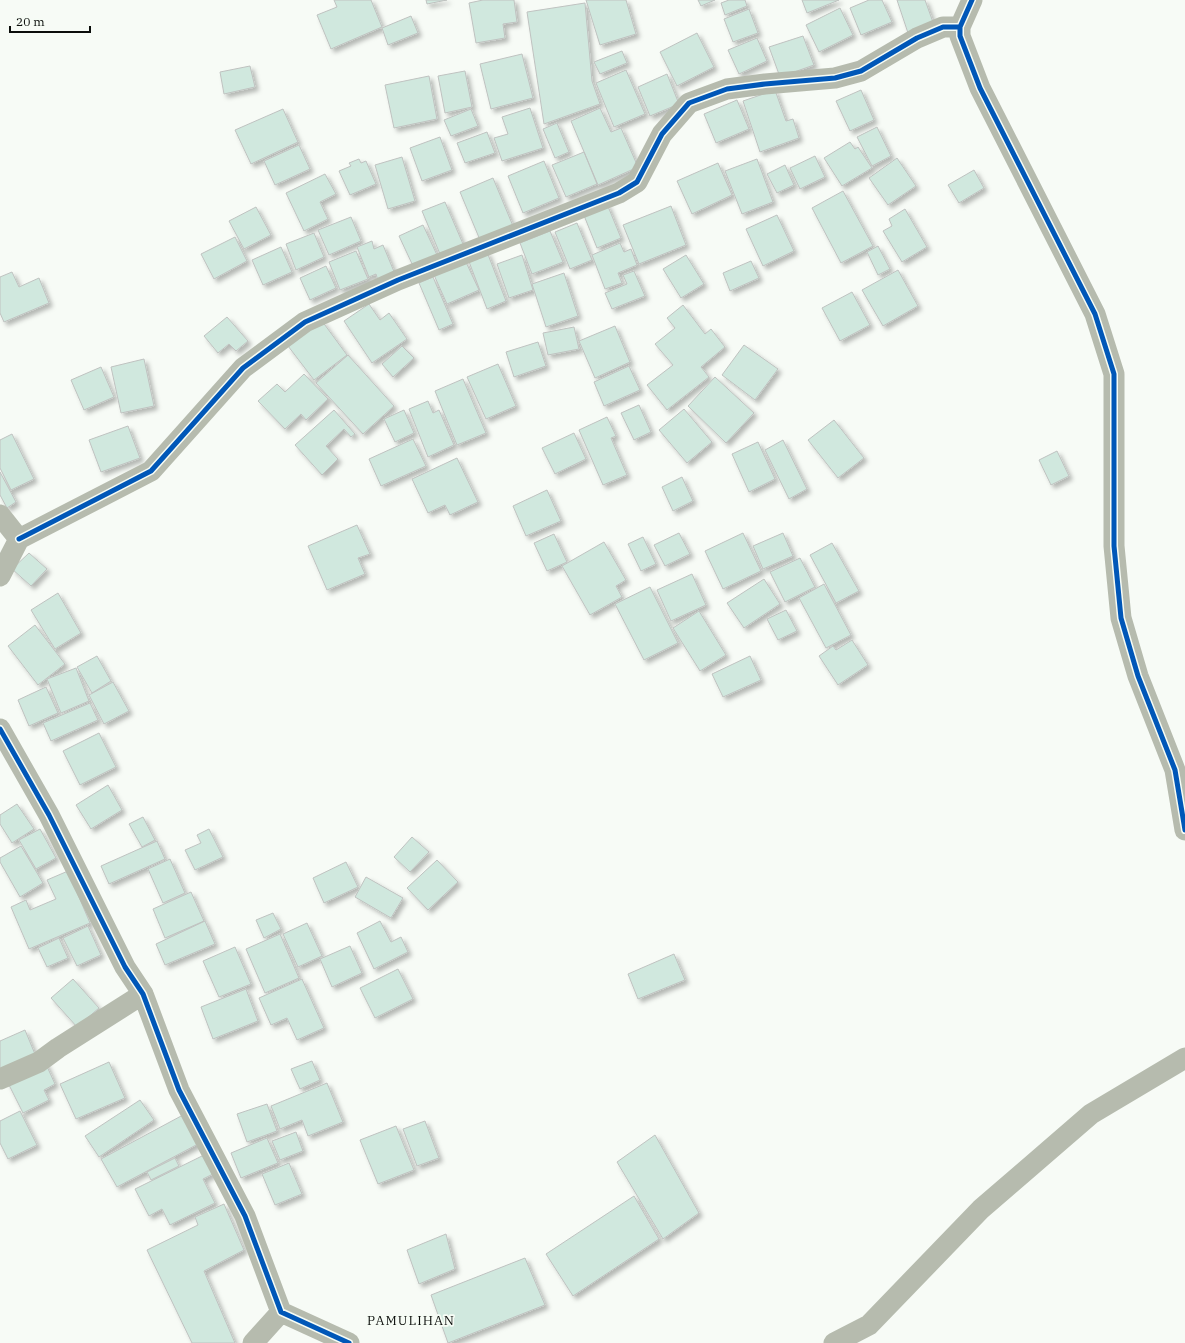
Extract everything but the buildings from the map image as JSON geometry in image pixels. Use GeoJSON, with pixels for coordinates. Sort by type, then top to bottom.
{"type":"FeatureCollection","features":[{"type":"Feature","properties":{"kind":"street"},"geometry":{"type":"LineString","coordinates":[[972,0],[960,27],[960,36],[980,88],[1095,314],[1114,374],[1114,546],[1122,618],[1138,676],[1175,770],[1185,830]]}},
{"type":"Feature","properties":{"kind":"street"},"geometry":{"type":"LineString","coordinates":[[0,576],[19,539],[151,471],[243,368],[305,322],[398,280],[619,193],[637,182],[662,134],[689,103],[727,89],[835,78],[861,70],[917,38],[943,27],[960,27]]}},
{"type":"Feature","properties":{"kind":"street"},"geometry":{"type":"LineString","coordinates":[[0,515],[19,539]]}},
{"type":"Feature","properties":{"kind":"street"},"geometry":{"type":"LineString","coordinates":[[0,729],[49,815],[125,967],[143,994],[179,1090],[245,1216],[281,1312],[349,1343]]}},
{"type":"Feature","properties":{"kind":"street"},"geometry":{"type":"LineString","coordinates":[[0,1079],[40,1062],[58,1048],[143,994]]}},
{"type":"Feature","properties":{"kind":"street"},"geometry":{"type":"LineString","coordinates":[[834,1343],[869,1325],[981,1209],[1091,1114],[1185,1058]]}},
{"type":"Feature","properties":{"kind":"street"},"geometry":{"type":"LineString","coordinates":[[253,1343],[281,1312]]}},
{"type":"Feature","properties":{"kind":"cycle path"},"geometry":{"type":"LineString","coordinates":[[972,0],[960,27],[960,36],[980,88],[1095,314],[1114,374],[1114,546],[1121,618],[1138,676],[1175,770],[1185,830]]}},
{"type":"Feature","properties":{"kind":"cycle path"},"geometry":{"type":"LineString","coordinates":[[19,539],[151,471],[243,368],[305,322],[398,280],[619,193],[637,182],[662,134],[689,103],[727,89],[835,78],[861,71],[917,38],[943,27],[960,27]]}},
{"type":"Feature","properties":{"kind":"cycle path"},"geometry":{"type":"LineString","coordinates":[[0,729],[49,815],[125,967],[143,994],[179,1090],[245,1216],[281,1312],[349,1343]]}},
{"type":"Feature","properties":{"kind":"district","name":"PAMULIHAN"},"geometry":{"type":"Point","coordinates":[411,1320]}}]}
